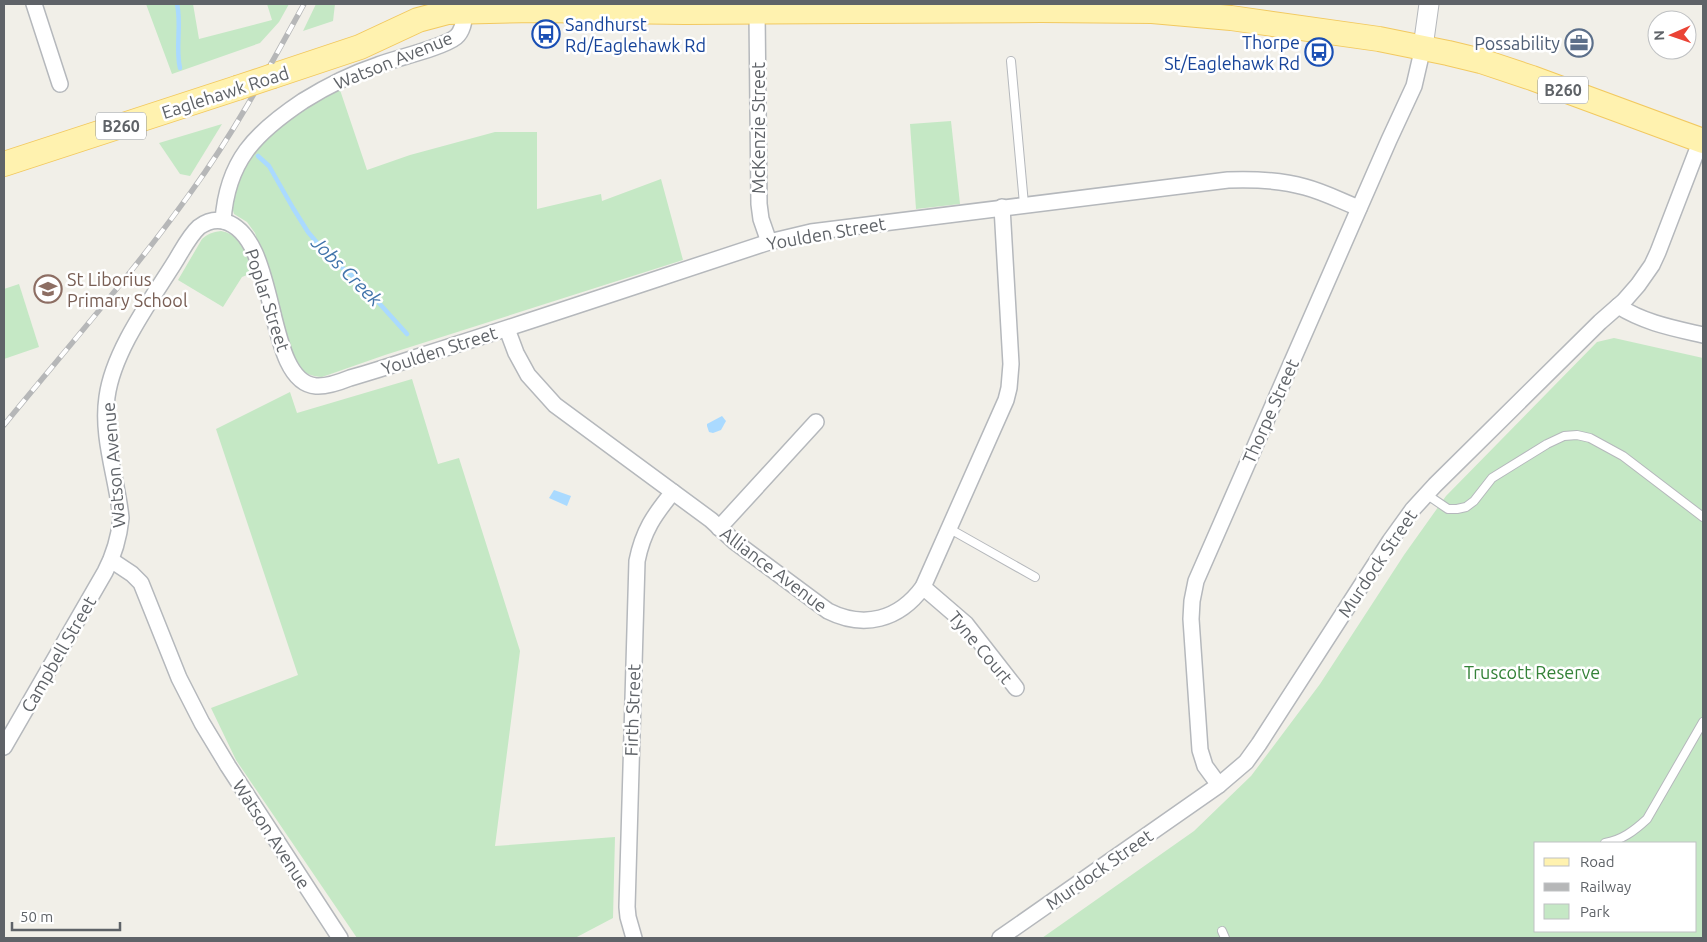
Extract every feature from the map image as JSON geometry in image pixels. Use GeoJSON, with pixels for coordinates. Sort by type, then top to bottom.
{"type":"FeatureCollection","features":[{"type":"Feature","properties":{"kind":"main road","name":"Eaglehawk Road"},"geometry":{"type":"LineString","coordinates":[[4,164],[360,47],[418,20],[499,10],[757,12],[1041,7],[1197,14],[1380,39],[1466,57],[1514,72],[1702,141]]}},
{"type":"Feature","properties":{"kind":"street"},"geometry":{"type":"LineString","coordinates":[[34,4],[60,84]]}},
{"type":"Feature","properties":{"kind":"street"},"geometry":{"type":"LineString","coordinates":[[1423,47],[1429,4]]}},
{"type":"Feature","properties":{"kind":"street","name":"McKenzie Street"},"geometry":{"type":"LineString","coordinates":[[757,12],[759,204],[761,219],[769,242]]}},
{"type":"Feature","properties":{"kind":"street","name":"Watson Avenue"},"geometry":{"type":"LineString","coordinates":[[340,938],[202,723],[179,678],[141,583],[132,574],[111,560],[119,534],[121,518],[106,422],[106,398],[110,382],[129,337],[194,233],[205,223],[223,221],[225,197],[231,177],[250,145],[271,124],[334,82],[376,65],[443,44],[455,38],[464,22],[454,15]]}},
{"type":"Feature","properties":{"kind":"street","name":"Thorpe Street"},"geometry":{"type":"LineString","coordinates":[[1219,785],[1205,766],[1200,750],[1191,618],[1196,582],[1414,86],[1423,47]]}},
{"type":"Feature","properties":{"kind":"street","name":"Murdock Street"},"geometry":{"type":"LineString","coordinates":[[1000,938],[1219,785],[1252,754],[1390,541],[1413,509],[1426,494],[1638,286],[1652,265],[1702,141]]}},
{"type":"Feature","properties":{"kind":"street","name":"Youlden Street"},"geometry":{"type":"LineString","coordinates":[[307,385],[320,386],[337,382],[507,329],[769,242],[826,229],[1244,179],[1276,181],[1306,187],[1359,208]]}},
{"type":"Feature","properties":{"kind":"street","name":"Alliance Avenue"},"geometry":{"type":"LineString","coordinates":[[507,329],[516,353],[528,375],[555,405],[673,492],[735,542],[828,611],[845,618],[864,620],[882,618],[909,604],[923,587],[1002,412],[1009,388],[1011,364],[1002,207]]}},
{"type":"Feature","properties":{"kind":"street","name":"Poplar Street"},"geometry":{"type":"LineString","coordinates":[[223,221],[234,226],[248,240],[258,263],[288,362],[295,374],[307,385]]}},
{"type":"Feature","properties":{"kind":"street"},"geometry":{"type":"LineString","coordinates":[[1618,306],[1631,314],[1653,323],[1703,335]]}},
{"type":"Feature","properties":{"kind":"street"},"geometry":{"type":"LineString","coordinates":[[720,528],[816,422]]}},
{"type":"Feature","properties":{"kind":"street","name":"Firth Street"},"geometry":{"type":"LineString","coordinates":[[634,938],[627,907],[637,561],[647,527],[673,492]]}},
{"type":"Feature","properties":{"kind":"street","name":"Campbell Street"},"geometry":{"type":"LineString","coordinates":[[4,747],[111,560]]}},
{"type":"Feature","properties":{"kind":"street","name":"Tyne Court"},"geometry":{"type":"LineString","coordinates":[[923,587],[966,624],[1016,688]]}},
{"type":"Feature","properties":{"kind":"lane"},"geometry":{"type":"LineString","coordinates":[[1011,61],[1024,204]]}},
{"type":"Feature","properties":{"kind":"lane"},"geometry":{"type":"LineString","coordinates":[[1426,494],[1448,509],[1466,507],[1474,501],[1492,478],[1547,444],[1564,436],[1577,435],[1590,438],[1623,456],[1703,517]]}},
{"type":"Feature","properties":{"kind":"lane"},"geometry":{"type":"LineString","coordinates":[[950,529],[1035,577]]}},
{"type":"Feature","properties":{"kind":"lane"},"geometry":{"type":"LineString","coordinates":[[1608,842],[1621,838],[1635,830],[1646,819],[1703,722]]}},
{"type":"Feature","properties":{"kind":"green space"},"geometry":{"type":"Polygon","coordinates":[[[146,4],[193,4],[199,39],[272,20],[267,4],[289,4],[279,22],[260,43],[172,74],[146,4]]]}},
{"type":"Feature","properties":{"kind":"green space"},"geometry":{"type":"Polygon","coordinates":[[[316,4],[335,4],[333,21],[303,31],[316,4]]]}},
{"type":"Feature","properties":{"kind":"green space"},"geometry":{"type":"Polygon","coordinates":[[[339,87],[367,170],[410,155],[495,132],[537,132],[537,209],[601,194],[602,201],[661,179],[683,260],[385,355],[322,377],[303,371],[292,353],[255,233],[247,222],[234,214],[231,204],[232,192],[249,159],[259,145],[279,124],[339,87]]]}},
{"type":"Feature","properties":{"kind":"green space"},"geometry":{"type":"Polygon","coordinates":[[[951,121],[960,204],[916,209],[910,124],[951,121]]]}},
{"type":"Feature","properties":{"kind":"green space"},"geometry":{"type":"Polygon","coordinates":[[[222,124],[190,176],[180,174],[159,143],[222,124]]]}},
{"type":"Feature","properties":{"kind":"green space"},"geometry":{"type":"Polygon","coordinates":[[[221,231],[228,233],[239,241],[246,252],[252,273],[242,277],[223,307],[178,280],[202,239],[210,233],[221,231]]]}},
{"type":"Feature","properties":{"kind":"green space"},"geometry":{"type":"Polygon","coordinates":[[[19,284],[39,347],[4,359],[4,289],[19,284]]]}},
{"type":"Feature","properties":{"kind":"green space","name":"Truscott Reserve"},"geometry":{"type":"Polygon","coordinates":[[[1614,338],[1703,358],[1703,938],[1042,938],[1194,831],[1251,776],[1320,684],[1404,555],[1446,496],[1597,342],[1614,338]]]}},
{"type":"Feature","properties":{"kind":"green space"},"geometry":{"type":"Polygon","coordinates":[[[412,379],[438,464],[459,458],[520,651],[495,846],[615,837],[613,918],[575,938],[357,938],[236,760],[211,708],[298,675],[216,429],[290,392],[297,413],[412,379]]]}},
{"type":"Feature","properties":{"kind":"water"},"geometry":{"type":"Polygon","coordinates":[[[722,416],[726,421],[721,430],[713,433],[709,432],[707,424],[722,416]]]}},
{"type":"Feature","properties":{"kind":"water"},"geometry":{"type":"Polygon","coordinates":[[[554,490],[571,496],[567,506],[549,498],[554,490]]]}},
{"type":"Feature","properties":{"kind":"waterway","name":"Jobs Creek"},"geometry":{"type":"LineString","coordinates":[[177,4],[180,68]]}},
{"type":"Feature","properties":{"kind":"waterway","name":"Jobs Creek"},"geometry":{"type":"LineString","coordinates":[[258,156],[269,166],[308,232],[330,258],[360,282],[407,334]]}},
{"type":"Feature","properties":{"kind":"railway"},"geometry":{"type":"LineString","coordinates":[[4,425],[123,281],[207,170],[264,76],[304,4]]}},
{"type":"Feature","properties":{"kind":"place","name":"Sandhurst Rd/Eaglehawk Rd"},"geometry":{"type":"Point","coordinates":[546,34]}},
{"type":"Feature","properties":{"kind":"place","name":"Possability"},"geometry":{"type":"Point","coordinates":[1579,43]}},
{"type":"Feature","properties":{"kind":"place","name":"Thorpe St/Eaglehawk Rd"},"geometry":{"type":"Point","coordinates":[1319,52]}},
{"type":"Feature","properties":{"kind":"place","name":"St Liborius Primary School"},"geometry":{"type":"Point","coordinates":[48,289]}}]}
